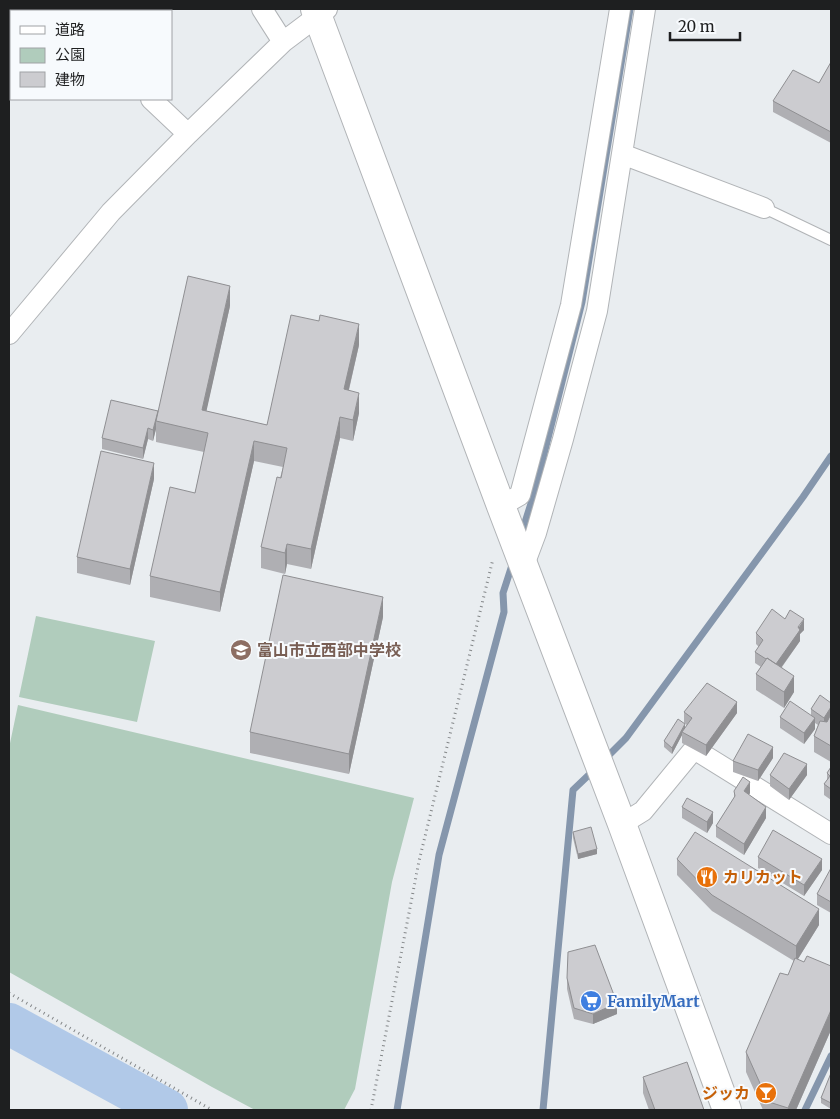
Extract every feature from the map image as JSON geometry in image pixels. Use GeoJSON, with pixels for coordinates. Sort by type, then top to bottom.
{"type":"FeatureCollection","features":[{"type":"Feature","properties":{"kind":"street"},"geometry":{"type":"LineString","coordinates":[[262,9],[283,42]]}},
{"type":"Feature","properties":{"kind":"street"},"geometry":{"type":"LineString","coordinates":[[505,516],[520,495],[570,305],[620,9]]}},
{"type":"Feature","properties":{"kind":"street"},"geometry":{"type":"LineString","coordinates":[[524,564],[536,533],[597,311],[645,9]]}},
{"type":"Feature","properties":{"kind":"street"},"geometry":{"type":"LineString","coordinates":[[9,334],[111,212],[283,42],[320,11],[505,516],[622,824],[727,1110]]}},
{"type":"Feature","properties":{"kind":"street"},"geometry":{"type":"LineString","coordinates":[[152,100],[188,134]]}},
{"type":"Feature","properties":{"kind":"street"},"geometry":{"type":"LineString","coordinates":[[622,154],[764,208]]}},
{"type":"Feature","properties":{"kind":"street"},"geometry":{"type":"LineString","coordinates":[[622,824],[643,811],[694,748],[831,834]]}},
{"type":"Feature","properties":{"kind":"lane"},"geometry":{"type":"LineString","coordinates":[[764,208],[831,240]]}},
{"type":"Feature","properties":{"kind":"path"},"geometry":{"type":"LineString","coordinates":[[371,1110],[420,861],[494,557]]}},
{"type":"Feature","properties":{"kind":"path"},"geometry":{"type":"LineString","coordinates":[[9,993],[212,1110]]}},
{"type":"Feature","properties":{"kind":"green space"},"geometry":{"type":"Polygon","coordinates":[[[36,616],[155,641],[137,722],[19,697],[36,616]]]}},
{"type":"Feature","properties":{"kind":"green space"},"geometry":{"type":"Polygon","coordinates":[[[18,705],[414,798],[392,882],[355,1089],[344,1110],[255,1110],[9,972],[9,748],[18,705]]]}},
{"type":"Feature","properties":{"kind":"building"},"geometry":{"type":"Polygon","coordinates":[[[831,62],[831,132],[773,101],[793,70],[819,83],[831,62]]]}},
{"type":"Feature","properties":{"kind":"building"},"geometry":{"type":"Polygon","coordinates":[[[188,276],[230,286],[202,410],[267,425],[291,315],[319,321],[320,315],[359,324],[344,389],[359,393],[353,420],[340,417],[311,549],[287,544],[285,553],[261,547],[277,477],[281,478],[287,448],[254,441],[220,592],[150,576],[170,487],[195,493],[208,433],[156,421],[188,276]]]}},
{"type":"Feature","properties":{"kind":"building"},"geometry":{"type":"Polygon","coordinates":[[[111,400],[158,411],[153,430],[148,428],[143,448],[102,438],[111,400]]]}},
{"type":"Feature","properties":{"kind":"building"},"geometry":{"type":"Polygon","coordinates":[[[101,451],[154,463],[130,569],[77,557],[101,451]]]}},
{"type":"Feature","properties":{"kind":"building"},"geometry":{"type":"Polygon","coordinates":[[[283,575],[383,597],[349,754],[250,732],[283,575]]]}},
{"type":"Feature","properties":{"kind":"building"},"geometry":{"type":"Polygon","coordinates":[[[772,609],[785,619],[790,610],[804,619],[798,627],[800,630],[776,664],[755,652],[763,640],[756,633],[772,609]]]}},
{"type":"Feature","properties":{"kind":"building"},"geometry":{"type":"Polygon","coordinates":[[[767,658],[794,676],[784,692],[756,674],[767,658]]]}},
{"type":"Feature","properties":{"kind":"building"},"geometry":{"type":"Polygon","coordinates":[[[707,683],[737,702],[706,745],[682,732],[692,718],[684,712],[707,683]]]}},
{"type":"Feature","properties":{"kind":"building"},"geometry":{"type":"Polygon","coordinates":[[[820,695],[831,703],[831,707],[824,718],[811,709],[820,695]]]}},
{"type":"Feature","properties":{"kind":"building"},"geometry":{"type":"Polygon","coordinates":[[[790,701],[815,718],[804,733],[780,717],[790,701]]]}},
{"type":"Feature","properties":{"kind":"building"},"geometry":{"type":"Polygon","coordinates":[[[831,714],[831,746],[814,736],[820,721],[827,722],[831,714]]]}},
{"type":"Feature","properties":{"kind":"building"},"geometry":{"type":"Polygon","coordinates":[[[678,719],[685,724],[672,748],[664,741],[678,719]]]}},
{"type":"Feature","properties":{"kind":"building"},"geometry":{"type":"Polygon","coordinates":[[[748,734],[773,747],[758,770],[733,761],[748,734]]]}},
{"type":"Feature","properties":{"kind":"building"},"geometry":{"type":"Polygon","coordinates":[[[784,753],[807,764],[789,789],[770,775],[784,753]]]}},
{"type":"Feature","properties":{"kind":"building"},"geometry":{"type":"Polygon","coordinates":[[[831,767],[831,789],[824,784],[830,776],[827,773],[831,767]]]}},
{"type":"Feature","properties":{"kind":"building"},"geometry":{"type":"Polygon","coordinates":[[[743,777],[750,782],[744,791],[766,807],[744,844],[716,826],[735,796],[734,791],[743,777]]]}},
{"type":"Feature","properties":{"kind":"building"},"geometry":{"type":"Polygon","coordinates":[[[687,798],[713,812],[707,822],[682,807],[687,798]]]}},
{"type":"Feature","properties":{"kind":"building"},"geometry":{"type":"Polygon","coordinates":[[[591,827],[597,849],[578,854],[573,832],[591,827]]]}},
{"type":"Feature","properties":{"kind":"building"},"geometry":{"type":"Polygon","coordinates":[[[773,830],[822,859],[804,885],[758,857],[773,830]]]}},
{"type":"Feature","properties":{"kind":"building"},"geometry":{"type":"Polygon","coordinates":[[[695,832],[819,909],[796,946],[712,895],[677,859],[695,832]]]}},
{"type":"Feature","properties":{"kind":"building"},"geometry":{"type":"Polygon","coordinates":[[[831,868],[831,902],[817,894],[831,868]]]}},
{"type":"Feature","properties":{"kind":"building","name":"FamilyMart"},"geometry":{"type":"Polygon","coordinates":[[[595,945],[617,1003],[593,1014],[574,1008],[567,978],[568,952],[595,945]]]}},
{"type":"Feature","properties":{"kind":"building"},"geometry":{"type":"Polygon","coordinates":[[[807,956],[831,966],[831,1010],[788,1108],[769,1102],[771,1092],[763,1090],[746,1052],[780,973],[788,975],[795,958],[804,962],[807,956]]]}},
{"type":"Feature","properties":{"kind":"building"},"geometry":{"type":"Polygon","coordinates":[[[687,1062],[704,1110],[655,1110],[643,1077],[687,1062]]]}},
{"type":"Feature","properties":{"kind":"building"},"geometry":{"type":"Polygon","coordinates":[[[831,1073],[831,1103],[821,1098],[831,1073]]]}},
{"type":"Feature","properties":{"kind":"waterway"},"geometry":{"type":"LineString","coordinates":[[521,535],[534,494],[582,302],[630,9]]}},
{"type":"Feature","properties":{"kind":"waterway"},"geometry":{"type":"LineString","coordinates":[[605,759],[626,738],[831,456]]}},
{"type":"Feature","properties":{"kind":"waterway"},"geometry":{"type":"LineString","coordinates":[[397,1110],[439,855],[504,612],[503,593],[513,562]]}},
{"type":"Feature","properties":{"kind":"waterway"},"geometry":{"type":"LineString","coordinates":[[543,1110],[573,790],[595,769]]}},
{"type":"Feature","properties":{"kind":"waterway"},"geometry":{"type":"LineString","coordinates":[[9,1024],[167,1110]]}},
{"type":"Feature","properties":{"kind":"waterway"},"geometry":{"type":"LineString","coordinates":[[805,1110],[831,1056]]}},
{"type":"Feature","properties":{"kind":"place","name":"富山市立西部中学校"},"geometry":{"type":"Point","coordinates":[241,650]}},
{"type":"Feature","properties":{"kind":"place","name":"カリカット"},"geometry":{"type":"Point","coordinates":[707,877]}},
{"type":"Feature","properties":{"kind":"place","name":"FamilyMart"},"geometry":{"type":"Point","coordinates":[591,1001]}},
{"type":"Feature","properties":{"kind":"place","name":"ジッカ"},"geometry":{"type":"Point","coordinates":[766,1093]}}]}
